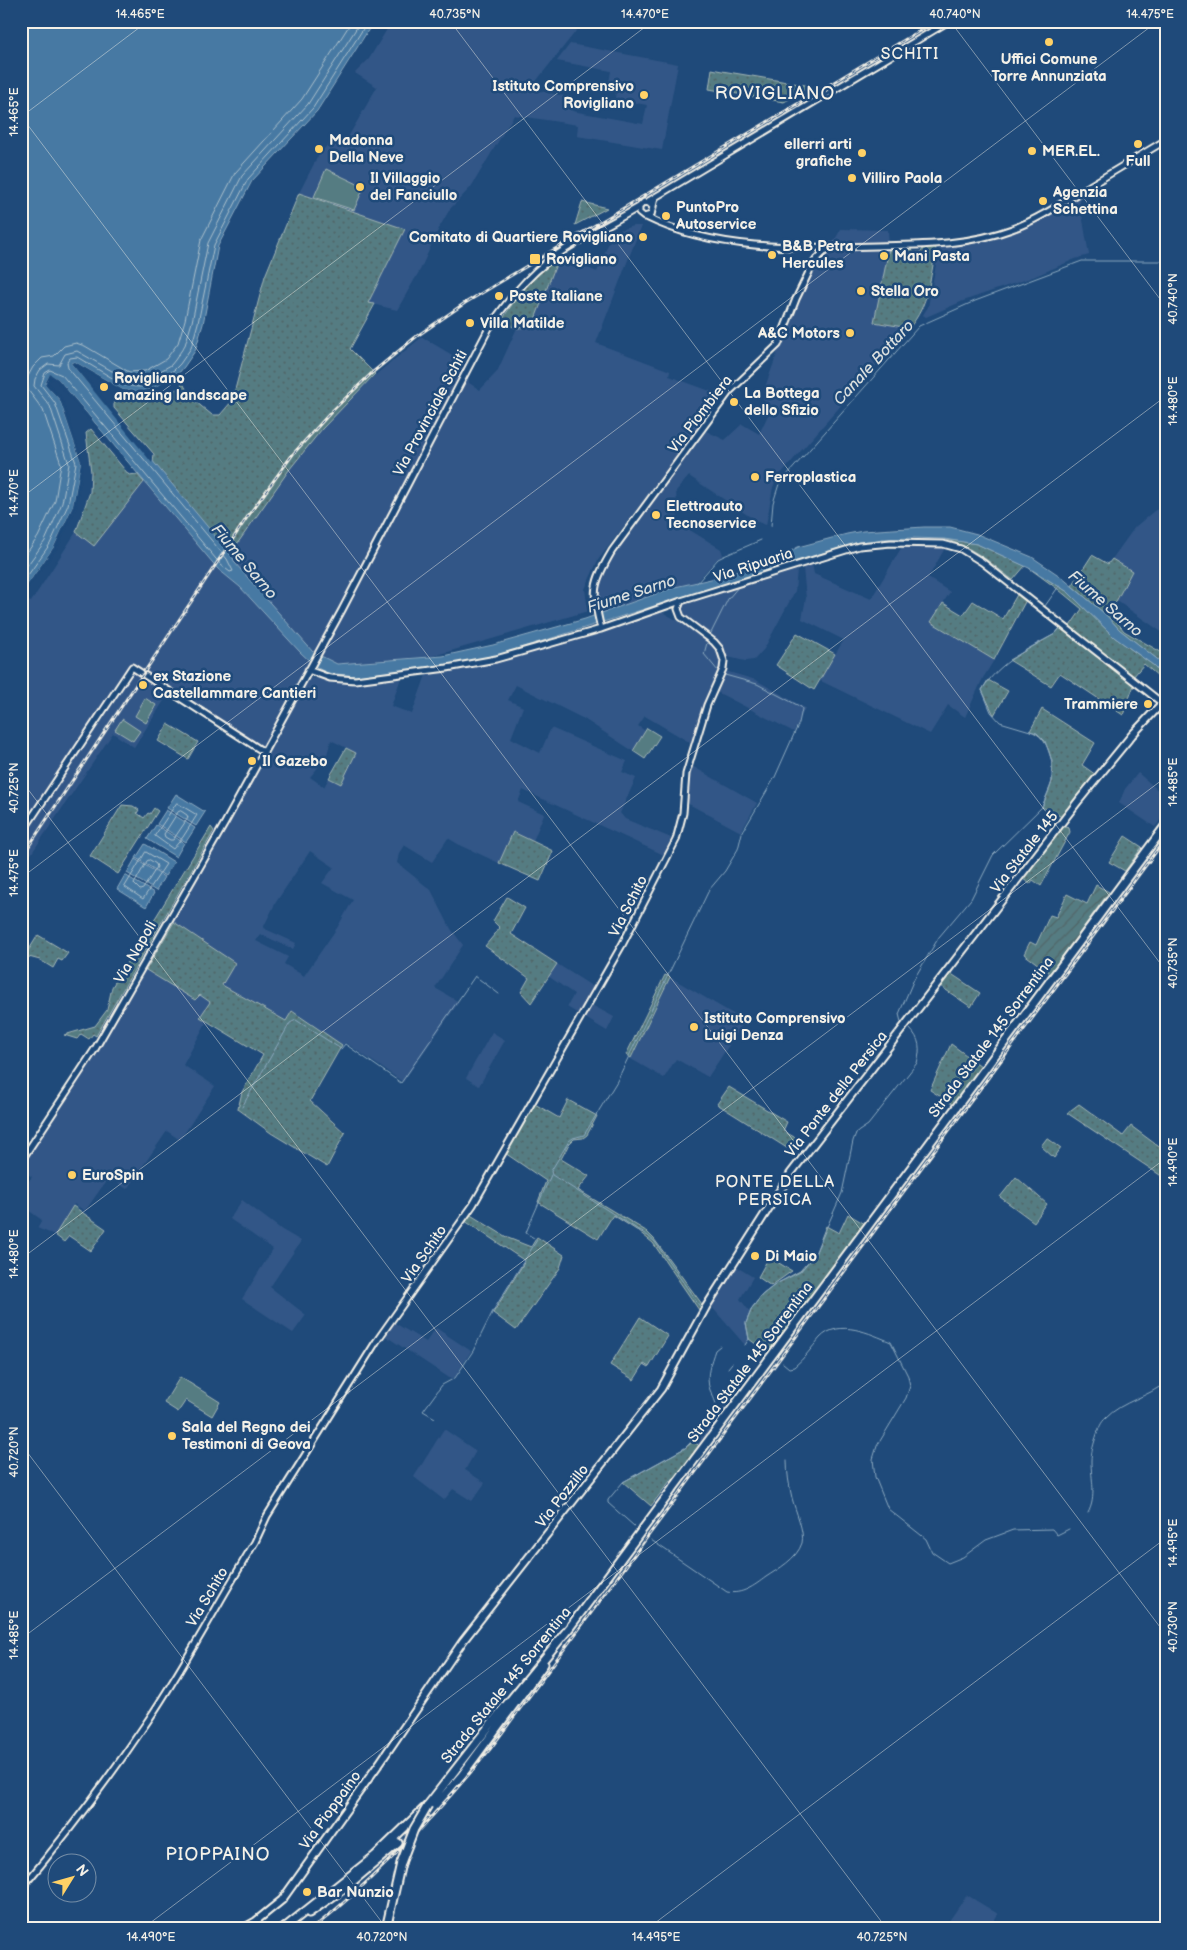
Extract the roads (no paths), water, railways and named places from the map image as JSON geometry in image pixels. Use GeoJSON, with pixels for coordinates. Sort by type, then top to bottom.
{"type":"FeatureCollection","features":[{"type":"Feature","properties":{"kind":"highway","name":"Strada Statale 145 Sorrentina"},"geometry":{"type":"LineString","coordinates":[[386,1929],[401,1862],[414,1829],[523,1684],[558,1643],[1166,825]]}},
{"type":"Feature","properties":{"kind":"highway"},"geometry":{"type":"LineString","coordinates":[[283,1929],[375,1856],[454,1786],[509,1714],[558,1643]]}},
{"type":"Feature","properties":{"kind":"highway"},"geometry":{"type":"LineString","coordinates":[[283,1929],[328,1901],[398,1843]]}},
{"type":"Feature","properties":{"kind":"main road","name":"Via Statale 145"},"geometry":{"type":"LineString","coordinates":[[906,1024],[1079,800],[1132,735],[1164,703]]}},
{"type":"Feature","properties":{"kind":"main road","name":"Via Ponte della Persica"},"geometry":{"type":"LineString","coordinates":[[706,1307],[787,1179],[906,1024]]}},
{"type":"Feature","properties":{"kind":"main road","name":"Via Pozzillo"},"geometry":{"type":"LineString","coordinates":[[427,1694],[463,1640],[661,1389],[706,1307]]}},
{"type":"Feature","properties":{"kind":"main road","name":"Via Pioppaino"},"geometry":{"type":"LineString","coordinates":[[242,1929],[256,1921],[282,1900],[427,1694]]}},
{"type":"Feature","properties":{"kind":"street","name":"Via Provinciale Schiti"},"geometry":{"type":"LineString","coordinates":[[308,670],[342,610],[444,412],[499,313],[523,284],[547,262],[628,214],[642,203],[656,197],[949,21]]}},
{"type":"Feature","properties":{"kind":"street"},"geometry":{"type":"LineString","coordinates":[[628,214],[640,214],[646,218],[683,231],[738,243],[790,248],[947,244],[990,236],[1036,219],[1166,140]]}},
{"type":"Feature","properties":{"kind":"street"},"geometry":{"type":"LineString","coordinates":[[646,218],[652,215],[656,197]]}},
{"type":"Feature","properties":{"kind":"street"},"geometry":{"type":"LineString","coordinates":[[647,202],[653,209],[658,222]]}},
{"type":"Feature","properties":{"kind":"street"},"geometry":{"type":"LineString","coordinates":[[639,207],[640,214]]}},
{"type":"Feature","properties":{"kind":"street","name":"Via Piombiera"},"geometry":{"type":"LineString","coordinates":[[601,629],[594,599],[595,588],[602,568],[618,543],[729,392],[778,345],[796,299],[811,268],[828,248]]}},
{"type":"Feature","properties":{"kind":"street","name":"Via Ripuaria"},"geometry":{"type":"LineString","coordinates":[[308,670],[330,678],[355,680],[447,668],[496,659],[601,629],[681,601],[859,546],[891,543],[943,544],[962,549],[982,562],[1164,703]]}},
{"type":"Feature","properties":{"kind":"street","name":"Via Schito"},"geometry":{"type":"LineString","coordinates":[[21,1889],[54,1850],[148,1721],[255,1542],[267,1516],[364,1361],[473,1205],[622,945],[676,840],[683,812],[686,774],[707,705],[723,669],[724,661],[720,649],[714,642],[681,617],[678,609],[681,601]]}},
{"type":"Feature","properties":{"kind":"street"},"geometry":{"type":"LineString","coordinates":[[21,834],[132,667],[264,752]]}},
{"type":"Feature","properties":{"kind":"street","name":"Via Napoli"},"geometry":{"type":"LineString","coordinates":[[21,1161],[95,1049],[264,752],[308,670]]}},
{"type":"Feature","properties":{"kind":"water"},"geometry":{"type":"Polygon","coordinates":[[[21,21],[374,21],[317,111],[252,181],[218,246],[203,324],[195,351],[178,374],[152,389],[140,392],[123,390],[75,362],[71,363],[232,556],[235,563],[313,652],[337,664],[443,656],[493,645],[585,619],[675,587],[711,579],[784,555],[798,547],[847,534],[863,531],[950,527],[977,534],[1032,557],[1060,576],[1105,614],[1120,630],[1166,666],[1166,678],[1153,665],[1114,637],[1068,592],[1029,568],[977,544],[944,539],[914,538],[882,539],[842,547],[498,655],[458,663],[357,676],[327,673],[316,667],[300,652],[240,587],[218,569],[58,379],[50,375],[45,384],[60,400],[81,462],[73,506],[54,547],[23,591],[21,590],[21,21]]]}},
{"type":"Feature","properties":{"kind":"water"},"geometry":{"type":"Polygon","coordinates":[[[176,794],[205,812],[196,826],[167,808],[176,794]]]}},
{"type":"Feature","properties":{"kind":"water"},"geometry":{"type":"Polygon","coordinates":[[[166,810],[195,828],[186,842],[157,824],[166,810]]]}},
{"type":"Feature","properties":{"kind":"water"},"geometry":{"type":"Polygon","coordinates":[[[156,825],[184,843],[176,857],[147,839],[156,825]]]}},
{"type":"Feature","properties":{"kind":"water"},"geometry":{"type":"Polygon","coordinates":[[[145,844],[174,862],[165,876],[136,858],[145,844]]]}},
{"type":"Feature","properties":{"kind":"water"},"geometry":{"type":"Polygon","coordinates":[[[135,859],[164,877],[156,891],[127,873],[135,859]]]}},
{"type":"Feature","properties":{"kind":"water"},"geometry":{"type":"Polygon","coordinates":[[[125,875],[154,893],[146,907],[117,889],[125,875]]]}},
{"type":"Feature","properties":{"kind":"waterway","name":"Canale Bottaro"},"geometry":{"type":"LineString","coordinates":[[771,526],[773,503],[779,484],[919,326],[975,301],[1082,261],[1166,261]]}},
{"type":"Feature","properties":{"kind":"waterway","name":"Canale Bottaro"},"geometry":{"type":"LineString","coordinates":[[697,583],[718,559],[761,540]]}},
{"type":"Feature","properties":{"kind":"waterway"},"geometry":{"type":"LineString","coordinates":[[710,635],[728,599],[739,586]]}},
{"type":"Feature","properties":{"kind":"waterway"},"geometry":{"type":"LineString","coordinates":[[1045,606],[1059,586]]}},
{"type":"Feature","properties":{"kind":"waterway"},"geometry":{"type":"LineString","coordinates":[[901,1022],[899,1014],[914,979],[939,937],[971,899],[993,855],[1042,807],[1052,782],[1052,761],[1045,741],[1037,733],[1000,722],[991,712],[982,690],[1005,664],[1055,634],[1061,627]]}},
{"type":"Feature","properties":{"kind":"waterway"},"geometry":{"type":"LineString","coordinates":[[707,643],[704,654],[718,671]]}},
{"type":"Feature","properties":{"kind":"waterway"},"geometry":{"type":"LineString","coordinates":[[701,1308],[655,1242],[552,1175],[551,1171],[569,1141],[584,1135],[617,1081],[709,890],[725,871],[738,849],[742,833],[775,777],[799,723],[801,707],[757,684],[725,675]]}},
{"type":"Feature","properties":{"kind":"waterway"},"geometry":{"type":"LineString","coordinates":[[242,1107],[290,1023],[296,1020],[341,1049],[345,1044],[401,1083],[475,976],[499,994]]}},
{"type":"Feature","properties":{"kind":"waterway"},"geometry":{"type":"LineString","coordinates":[[745,1345],[749,1339],[746,1323],[752,1308],[762,1295],[776,1284],[800,1272],[815,1254],[842,1193],[856,1133],[868,1125],[917,1063],[919,1044],[910,1029]]}},
{"type":"Feature","properties":{"kind":"waterway"},"geometry":{"type":"LineString","coordinates":[[435,1418],[423,1411],[442,1385],[455,1378],[473,1351],[493,1311],[537,1240],[526,1233],[551,1175]]}},
{"type":"Feature","properties":{"kind":"waterway"},"geometry":{"type":"LineString","coordinates":[[783,1363],[789,1368],[794,1367],[805,1357],[820,1338],[836,1329],[846,1328],[865,1332],[891,1342],[908,1376],[910,1386],[906,1398],[877,1446],[873,1459],[875,1477],[888,1509],[926,1539],[932,1552],[948,1563],[963,1557],[986,1540],[1013,1530],[1052,1529],[1057,1535],[1069,1529]]}},
{"type":"Feature","properties":{"kind":"waterway"},"geometry":{"type":"LineString","coordinates":[[634,1526],[608,1503],[608,1500],[623,1482],[685,1448],[702,1431],[716,1410],[708,1375],[715,1350],[720,1346]]}},
{"type":"Feature","properties":{"kind":"waterway"},"geometry":{"type":"LineString","coordinates":[[761,1348],[769,1353]]}},
{"type":"Feature","properties":{"kind":"waterway"},"geometry":{"type":"LineString","coordinates":[[728,1368],[732,1363]]}},
{"type":"Feature","properties":{"kind":"waterway"},"geometry":{"type":"LineString","coordinates":[[1088,1513],[1093,1494],[1092,1454],[1101,1423],[1112,1412],[1152,1392],[1166,1382]]}},
{"type":"Feature","properties":{"kind":"waterway"},"geometry":{"type":"LineString","coordinates":[[651,1540],[727,1592],[743,1591],[752,1586],[792,1559],[802,1543],[801,1527],[789,1484],[787,1460]]}},
{"type":"Feature","properties":{"kind":"tunnel"},"geometry":{"type":"LineString","coordinates":[[398,1843],[430,1812]]}},
{"type":"Feature","properties":{"kind":"railway"},"geometry":{"type":"LineString","coordinates":[[21,858],[248,516],[293,454],[332,411],[373,372],[417,336],[465,303],[936,21]]}},
{"type":"Feature","properties":{"kind":"railway"},"geometry":{"type":"LineString","coordinates":[[312,1929],[337,1909],[406,1844],[449,1798],[490,1749],[1166,838]]}},
{"type":"Feature","properties":{"kind":"place","name":"Uffici Comune Torre Annunziata"},"geometry":{"type":"Point","coordinates":[1049,42]}},
{"type":"Feature","properties":{"kind":"place","name":"Istituto Comprensivo Rovigliano"},"geometry":{"type":"Point","coordinates":[644,95]}},
{"type":"Feature","properties":{"kind":"place","name":"Full"},"geometry":{"type":"Point","coordinates":[1138,144]}},
{"type":"Feature","properties":{"kind":"place","name":"Madonna Della Neve"},"geometry":{"type":"Point","coordinates":[319,149]}},
{"type":"Feature","properties":{"kind":"place","name":"MER.EL."},"geometry":{"type":"Point","coordinates":[1032,151]}},
{"type":"Feature","properties":{"kind":"place","name":"ellerri arti grafiche"},"geometry":{"type":"Point","coordinates":[862,153]}},
{"type":"Feature","properties":{"kind":"place","name":"Villiro Paola"},"geometry":{"type":"Point","coordinates":[852,178]}},
{"type":"Feature","properties":{"kind":"place","name":"Il Villaggio del Fanciullo"},"geometry":{"type":"Point","coordinates":[360,187]}},
{"type":"Feature","properties":{"kind":"place","name":"Agenzia Schettina"},"geometry":{"type":"Point","coordinates":[1043,201]}},
{"type":"Feature","properties":{"kind":"place","name":"PuntoPro Autoservice"},"geometry":{"type":"Point","coordinates":[666,216]}},
{"type":"Feature","properties":{"kind":"place","name":"Comitato di Quartiere Rovigliano"},"geometry":{"type":"Point","coordinates":[643,237]}},
{"type":"Feature","properties":{"kind":"place","name":"B&B Petra Hercules"},"geometry":{"type":"Point","coordinates":[772,255]}},
{"type":"Feature","properties":{"kind":"place","name":"Mani Pasta"},"geometry":{"type":"Point","coordinates":[884,256]}},
{"type":"Feature","properties":{"kind":"place","name":"Rovigliano"},"geometry":{"type":"Point","coordinates":[535,259]}},
{"type":"Feature","properties":{"kind":"place","name":"Stella Oro"},"geometry":{"type":"Point","coordinates":[861,291]}},
{"type":"Feature","properties":{"kind":"place","name":"Poste Italiane"},"geometry":{"type":"Point","coordinates":[499,296]}},
{"type":"Feature","properties":{"kind":"place","name":"Villa Matilde"},"geometry":{"type":"Point","coordinates":[470,323]}},
{"type":"Feature","properties":{"kind":"place","name":"A&C Motors"},"geometry":{"type":"Point","coordinates":[850,333]}},
{"type":"Feature","properties":{"kind":"place","name":"Rovigliano amazing landscape"},"geometry":{"type":"Point","coordinates":[104,387]}},
{"type":"Feature","properties":{"kind":"place","name":"La Bottega dello Sfizio"},"geometry":{"type":"Point","coordinates":[734,402]}},
{"type":"Feature","properties":{"kind":"place","name":"Ferroplastica"},"geometry":{"type":"Point","coordinates":[755,477]}},
{"type":"Feature","properties":{"kind":"place","name":"Elettroauto Tecnoservice"},"geometry":{"type":"Point","coordinates":[656,515]}},
{"type":"Feature","properties":{"kind":"place","name":"ex Stazione Castellammare Cantieri"},"geometry":{"type":"Point","coordinates":[143,685]}},
{"type":"Feature","properties":{"kind":"place","name":"Trammiere"},"geometry":{"type":"Point","coordinates":[1148,704]}},
{"type":"Feature","properties":{"kind":"place","name":"Il Gazebo"},"geometry":{"type":"Point","coordinates":[252,761]}},
{"type":"Feature","properties":{"kind":"place","name":"Istituto Comprensivo Luigi Denza"},"geometry":{"type":"Point","coordinates":[694,1027]}},
{"type":"Feature","properties":{"kind":"place","name":"EuroSpin"},"geometry":{"type":"Point","coordinates":[72,1175]}},
{"type":"Feature","properties":{"kind":"place","name":"Di Maio"},"geometry":{"type":"Point","coordinates":[755,1256]}},
{"type":"Feature","properties":{"kind":"place","name":"Sala del Regno dei Testimoni di Geova"},"geometry":{"type":"Point","coordinates":[172,1436]}},
{"type":"Feature","properties":{"kind":"place","name":"Bar Nunzio"},"geometry":{"type":"Point","coordinates":[307,1892]}},
{"type":"Feature","properties":{"kind":"district","name":"SCHITI"},"geometry":{"type":"Point","coordinates":[910,53]}},
{"type":"Feature","properties":{"kind":"district","name":"ROVIGLIANO"},"geometry":{"type":"Point","coordinates":[775,93]}},
{"type":"Feature","properties":{"kind":"district","name":"PONTE DELLA PERSICA"},"geometry":{"type":"Point","coordinates":[775,1190]}},
{"type":"Feature","properties":{"kind":"district","name":"PIOPPAINO"},"geometry":{"type":"Point","coordinates":[218,1854]}},
{"type":"Feature","properties":{"kind":"water label","name":"Fiume Sarno"},"geometry":{"type":"Point","coordinates":[245,561]}},
{"type":"Feature","properties":{"kind":"water label","name":"Fiume Sarno"},"geometry":{"type":"Point","coordinates":[631,593]}},
{"type":"Feature","properties":{"kind":"water label","name":"Fiume Sarno"},"geometry":{"type":"Point","coordinates":[1106,603]}}]}
